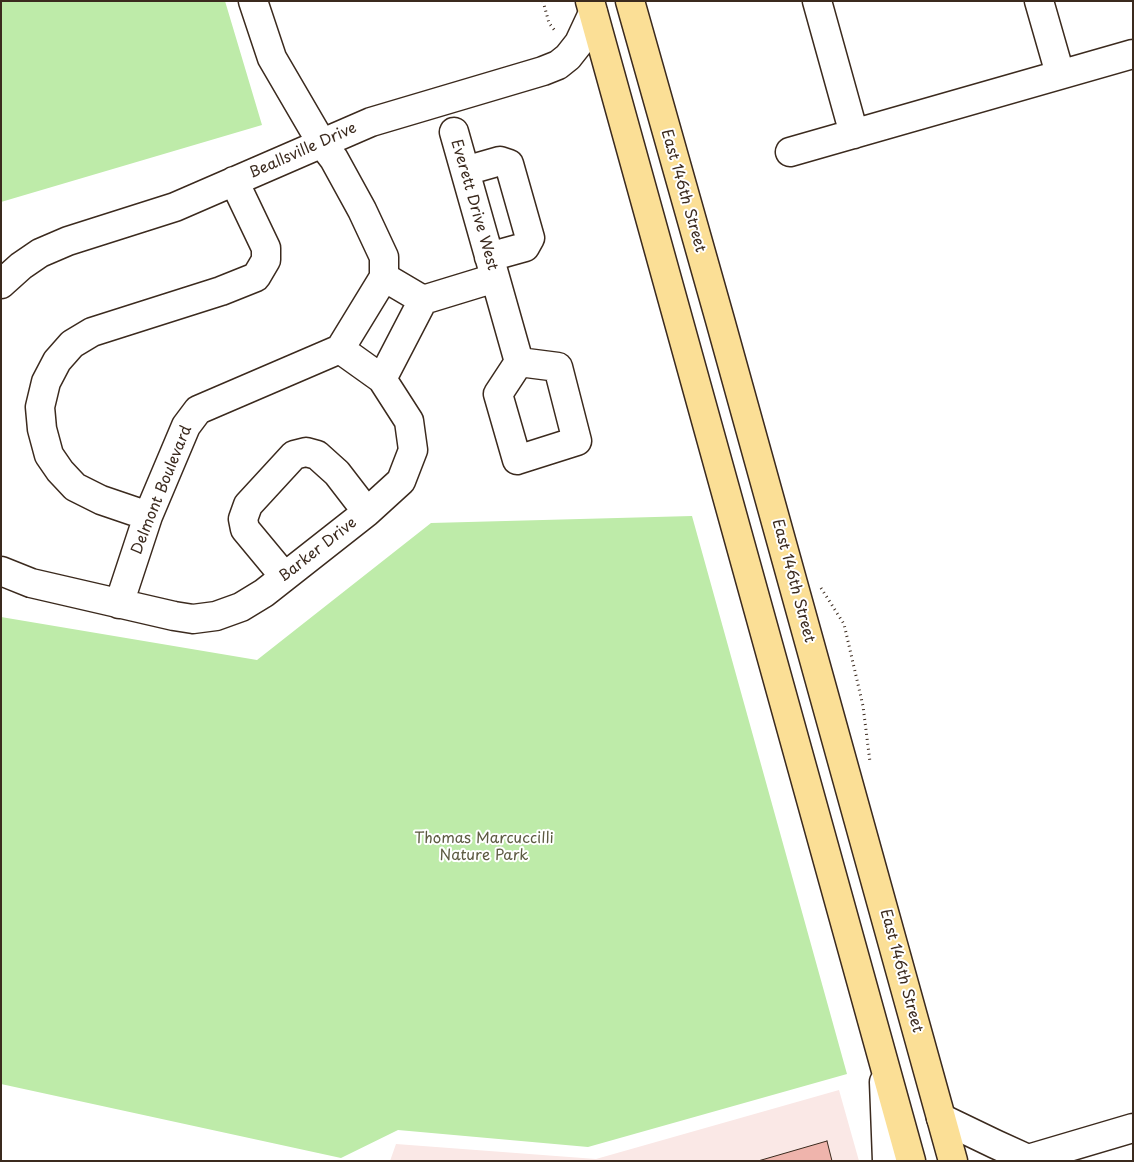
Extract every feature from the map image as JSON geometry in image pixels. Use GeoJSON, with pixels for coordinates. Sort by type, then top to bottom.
{"type":"FeatureCollection","features":[{"type":"Feature","properties":{"kind":"main road","name":"East 146th Street"},"geometry":{"type":"LineString","coordinates":[[630,1],[953,1161]]}},
{"type":"Feature","properties":{"kind":"main road"},"geometry":{"type":"LineString","coordinates":[[591,7],[911,1161]]}},
{"type":"Feature","properties":{"kind":"street"},"geometry":{"type":"LineString","coordinates":[[253,1],[272,58],[321,142],[334,159],[362,210],[384,257],[384,277],[340,349],[382,379],[423,300],[492,268],[525,247],[530,238],[509,164],[500,161],[465,171]]}},
{"type":"Feature","properties":{"kind":"street"},"geometry":{"type":"LineString","coordinates":[[817,1],[854,134]]}},
{"type":"Feature","properties":{"kind":"street"},"geometry":{"type":"LineString","coordinates":[[1039,1],[1060,74]]}},
{"type":"Feature","properties":{"kind":"street","name":"Beallsville Drive"},"geometry":{"type":"LineString","coordinates":[[1,284],[21,266],[40,253],[68,241],[175,207],[321,142],[371,122],[558,65],[568,57],[579,43],[591,7]]}},
{"type":"Feature","properties":{"kind":"street"},"geometry":{"type":"LineString","coordinates":[[790,152],[1133,54]]}},
{"type":"Feature","properties":{"kind":"street","name":"Everett Drive West"},"geometry":{"type":"LineString","coordinates":[[454,132],[519,362]]}},
{"type":"Feature","properties":{"kind":"street"},"geometry":{"type":"LineString","coordinates":[[148,516],[101,500],[75,487],[60,471],[49,454],[42,429],[40,407],[46,382],[57,361],[72,344],[92,332],[221,291],[256,277],[266,260],[266,248],[234,181]]}},
{"type":"Feature","properties":{"kind":"street"},"geometry":{"type":"LineString","coordinates":[[384,277],[423,300]]}},
{"type":"Feature","properties":{"kind":"street","name":"Delmont Boulevard"},"geometry":{"type":"LineString","coordinates":[[119,604],[148,516],[186,426],[198,410],[340,349]]}},
{"type":"Feature","properties":{"kind":"street","name":"Barker Drive"},"geometry":{"type":"LineString","coordinates":[[119,604],[193,619],[216,616],[241,607],[264,593],[366,512],[401,481],[413,450],[409,421],[382,379]]}},
{"type":"Feature","properties":{"kind":"street"},"geometry":{"type":"LineString","coordinates":[[284,576],[245,529],[243,519],[248,505],[294,455],[306,452],[317,456],[337,473],[366,512]]}},
{"type":"Feature","properties":{"kind":"street"},"geometry":{"type":"LineString","coordinates":[[1,571],[30,583],[119,604]]}},
{"type":"Feature","properties":{"kind":"street"},"geometry":{"type":"LineString","coordinates":[[884,1063],[887,1161]]}},
{"type":"Feature","properties":{"kind":"street"},"geometry":{"type":"LineString","coordinates":[[941,1118],[1027,1160],[1133,1128]]}},
{"type":"Feature","properties":{"kind":"path"},"geometry":{"type":"LineString","coordinates":[[543,1],[549,22],[557,34]]}},
{"type":"Feature","properties":{"kind":"shaded area"},"geometry":{"type":"Polygon","coordinates":[[[839,1090],[859,1161],[390,1161],[396,1144],[596,1159],[839,1090]]]}},
{"type":"Feature","properties":{"kind":"green space"},"geometry":{"type":"Polygon","coordinates":[[[1,1],[225,1],[262,125],[1,202],[1,1]]]}},
{"type":"Feature","properties":{"kind":"green space","name":"Thomas Marcuccilli Nature Park"},"geometry":{"type":"Polygon","coordinates":[[[692,516],[847,1074],[588,1147],[398,1130],[341,1158],[1,1084],[1,617],[257,660],[431,523],[692,516]]]}},
{"type":"Feature","properties":{"kind":"building"},"geometry":{"type":"Polygon","coordinates":[[[827,1141],[832,1161],[758,1161],[827,1141]]]}}]}
